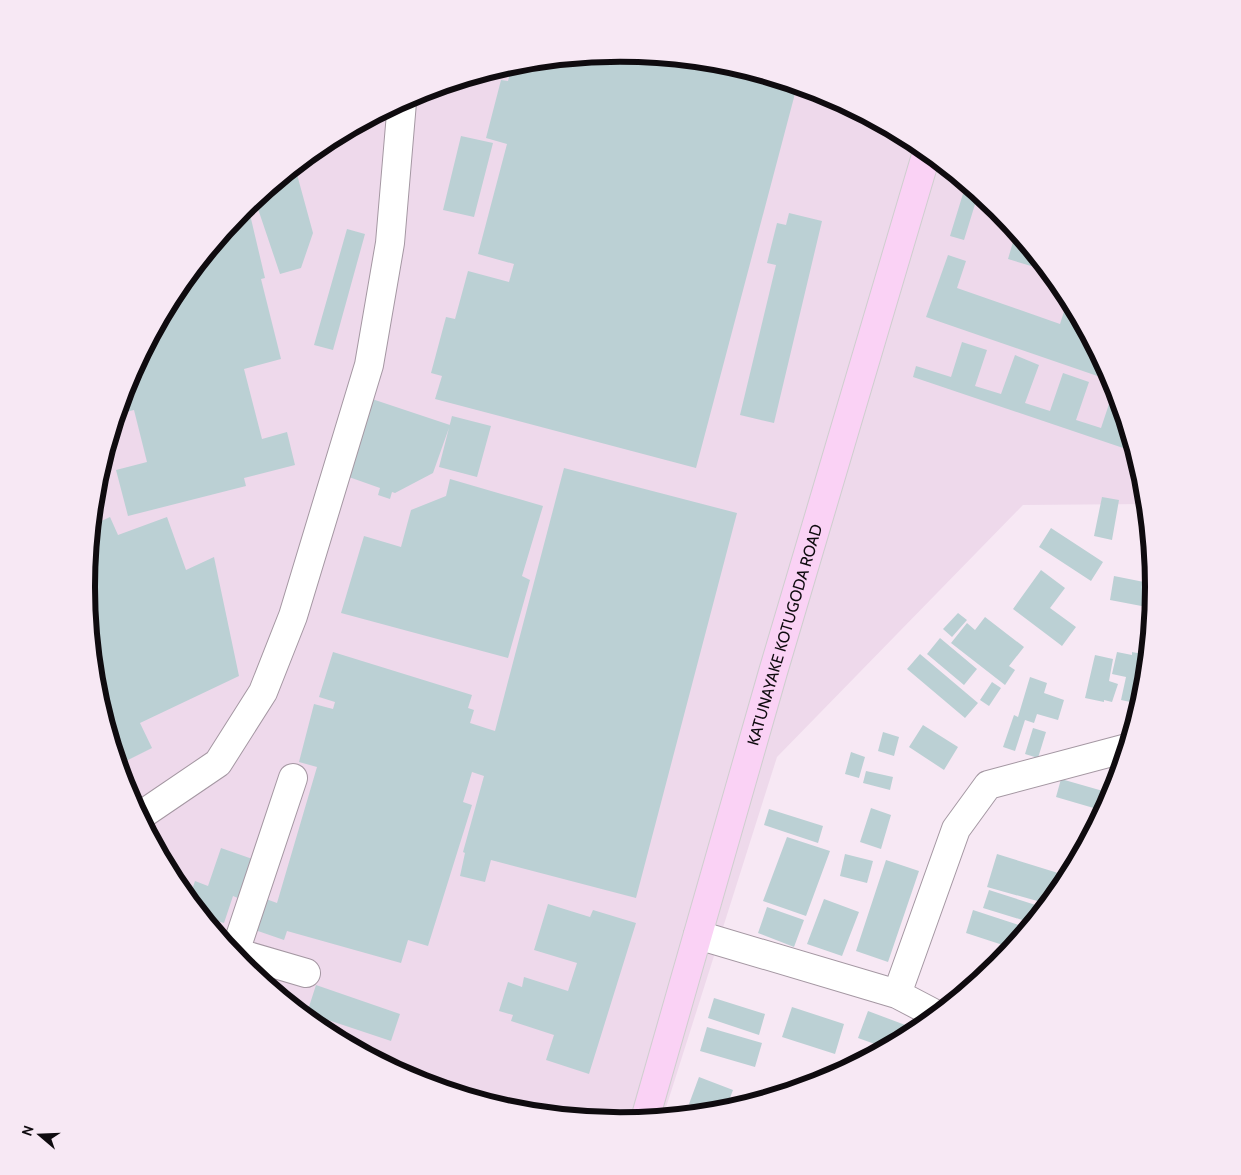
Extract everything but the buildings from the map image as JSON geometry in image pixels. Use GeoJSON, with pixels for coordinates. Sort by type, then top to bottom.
{"type":"FeatureCollection","features":[{"type":"Feature","properties":{"kind":"main road","name":"KATUNAYAKE KOTUGODA ROAD"},"geometry":{"type":"LineString","coordinates":[[647,1111],[773,672],[925,160]]}},
{"type":"Feature","properties":{"kind":"street"},"geometry":{"type":"LineString","coordinates":[[146,812],[218,763],[263,692],[293,616],[369,365],[390,243],[401,111]]}},
{"type":"Feature","properties":{"kind":"street"},"geometry":{"type":"LineString","coordinates":[[897,994],[956,830],[988,785],[1120,750]]}},
{"type":"Feature","properties":{"kind":"street"},"geometry":{"type":"LineString","coordinates":[[235,944],[293,778]]}},
{"type":"Feature","properties":{"kind":"street"},"geometry":{"type":"LineString","coordinates":[[698,935],[897,994],[930,1011]]}},
{"type":"Feature","properties":{"kind":"street"},"geometry":{"type":"LineString","coordinates":[[245,955],[306,973]]}},
{"type":"Feature","properties":{"kind":"shaded area"},"geometry":{"type":"Polygon","coordinates":[[[620,62],[655,64],[689,67],[756,80],[821,102],[883,133],[912,151],[967,193],[1015,241],[1057,296],[1091,355],[1118,419],[1128,452],[1138,504],[1023,505],[777,757],[665,1110],[586,1111],[552,1108],[496,1097],[416,1071],[388,1058],[329,1024],[301,1004],[249,959],[226,934],[184,879],[166,850],[135,788],[123,756],[113,723],[100,656],[95,588],[97,553],[100,519],[113,452],[135,387],[150,355],[184,296],[204,268],[249,216],[274,193],[329,151],[358,133],[420,102],[452,90],[485,80],[552,67],[620,62]]]}}]}
